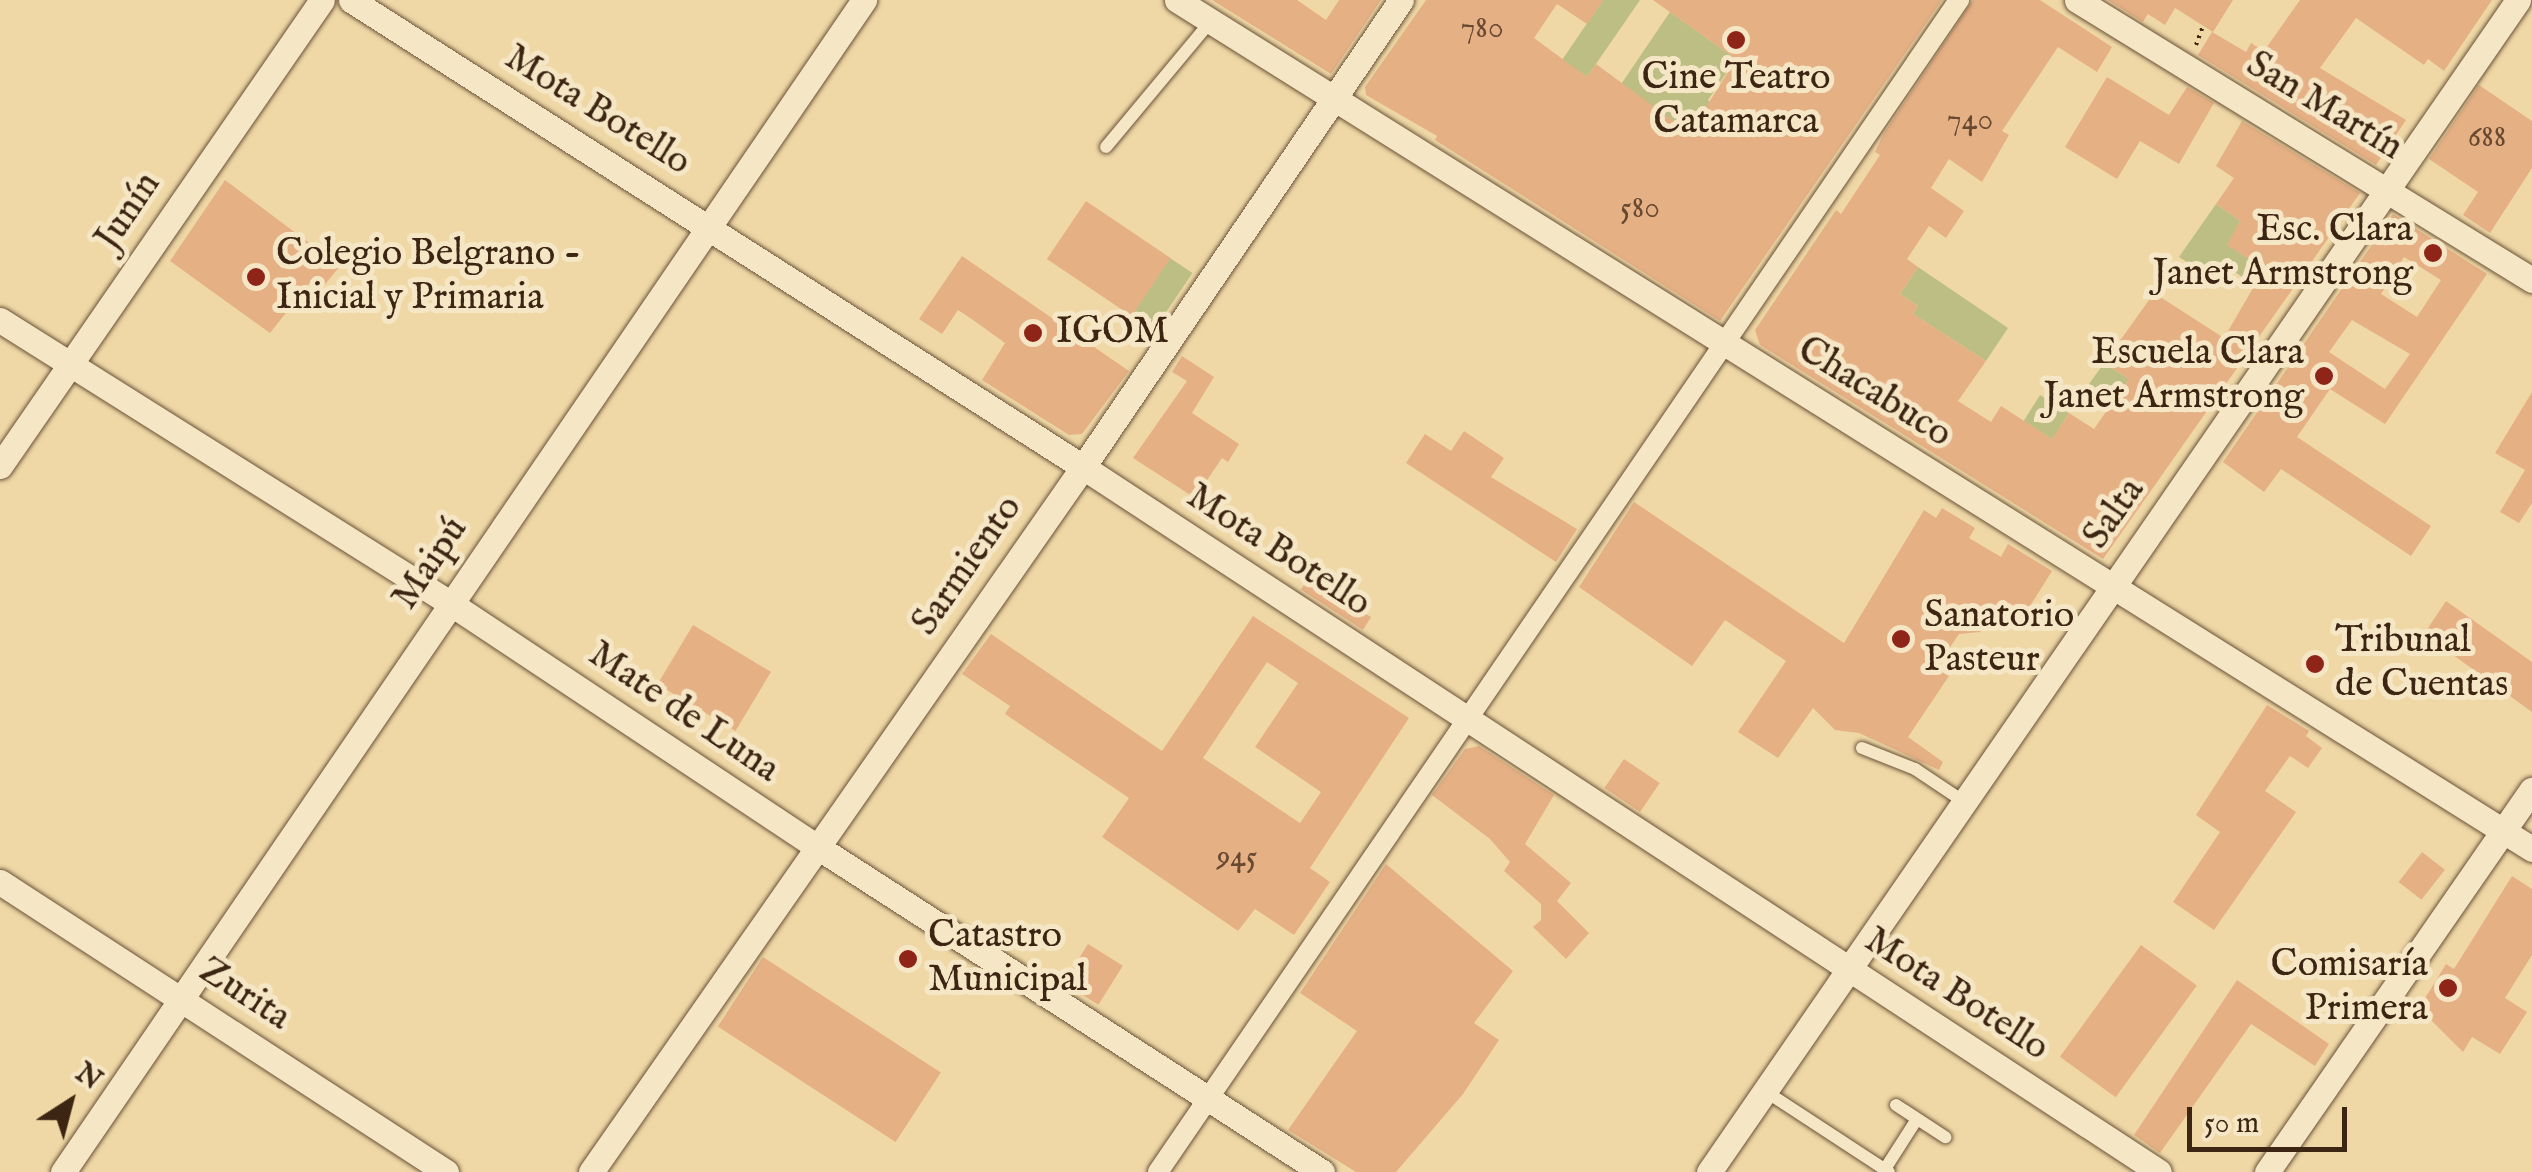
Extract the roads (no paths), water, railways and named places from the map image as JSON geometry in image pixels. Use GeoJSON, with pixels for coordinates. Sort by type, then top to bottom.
{"type":"FeatureCollection","features":[{"type":"Feature","properties":{"kind":"street","name":"Junín"},"geometry":{"type":"LineString","coordinates":[[0,466],[322,0]]}},
{"type":"Feature","properties":{"kind":"street","name":"Mota Botello"},"geometry":{"type":"LineString","coordinates":[[352,0],[1083,467],[2159,1172]]}},
{"type":"Feature","properties":{"kind":"street","name":"Maipú"},"geometry":{"type":"LineString","coordinates":[[64,1172],[864,0]]}},
{"type":"Feature","properties":{"kind":"street","name":"Chacabuco"},"geometry":{"type":"LineString","coordinates":[[1177,0],[2532,849]]}},
{"type":"Feature","properties":{"kind":"street","name":"Sarmiento"},"geometry":{"type":"LineString","coordinates":[[591,1172],[1083,467],[1401,0]]}},
{"type":"Feature","properties":{"kind":"street"},"geometry":{"type":"LineString","coordinates":[[1158,1172],[1960,0]]}},
{"type":"Feature","properties":{"kind":"street","name":"San Martín"},"geometry":{"type":"LineString","coordinates":[[2077,0],[2532,280]]}},
{"type":"Feature","properties":{"kind":"street","name":"Salta"},"geometry":{"type":"LineString","coordinates":[[1708,1172],[2518,0]]}},
{"type":"Feature","properties":{"kind":"street","name":"Mate de Luna"},"geometry":{"type":"LineString","coordinates":[[0,320],[450,603],[816,846],[1322,1172]]}},
{"type":"Feature","properties":{"kind":"street"},"geometry":{"type":"LineString","coordinates":[[2267,1172],[2532,790]]}},
{"type":"Feature","properties":{"kind":"street","name":"Zurita"},"geometry":{"type":"LineString","coordinates":[[0,882],[446,1172]]}},
{"type":"Feature","properties":{"kind":"lane"},"geometry":{"type":"LineString","coordinates":[[1106,147],[1211,21]]}},
{"type":"Feature","properties":{"kind":"lane"},"geometry":{"type":"LineString","coordinates":[[1862,748],[1915,770],[1964,801]]}},
{"type":"Feature","properties":{"kind":"lane"},"geometry":{"type":"LineString","coordinates":[[1765,1091],[1887,1170],[1917,1119]]}},
{"type":"Feature","properties":{"kind":"lane"},"geometry":{"type":"LineString","coordinates":[[1896,1104],[1944,1137]]}},
{"type":"Feature","properties":{"kind":"place","name":"Cine Teatro Catamarca"},"geometry":{"type":"Point","coordinates":[1736,40]}},
{"type":"Feature","properties":{"kind":"place","name":"Esc. Clara Janet Armstrong"},"geometry":{"type":"Point","coordinates":[2433,253]}},
{"type":"Feature","properties":{"kind":"place","name":"Colegio Belgrano - Inicial y Primaria"},"geometry":{"type":"Point","coordinates":[256,277]}},
{"type":"Feature","properties":{"kind":"place","name":"IGOM"},"geometry":{"type":"Point","coordinates":[1033,333]}},
{"type":"Feature","properties":{"kind":"place","name":"Escuela Clara Janet Armstrong"},"geometry":{"type":"Point","coordinates":[2324,376]}},
{"type":"Feature","properties":{"kind":"place","name":"Sanatorio Pasteur"},"geometry":{"type":"Point","coordinates":[1901,639]}},
{"type":"Feature","properties":{"kind":"place","name":"Tribunal de Cuentas"},"geometry":{"type":"Point","coordinates":[2315,664]}},
{"type":"Feature","properties":{"kind":"place","name":"Catastro Municipal"},"geometry":{"type":"Point","coordinates":[908,959]}},
{"type":"Feature","properties":{"kind":"place","name":"Comisaría Primera"},"geometry":{"type":"Point","coordinates":[2448,988]}}]}
